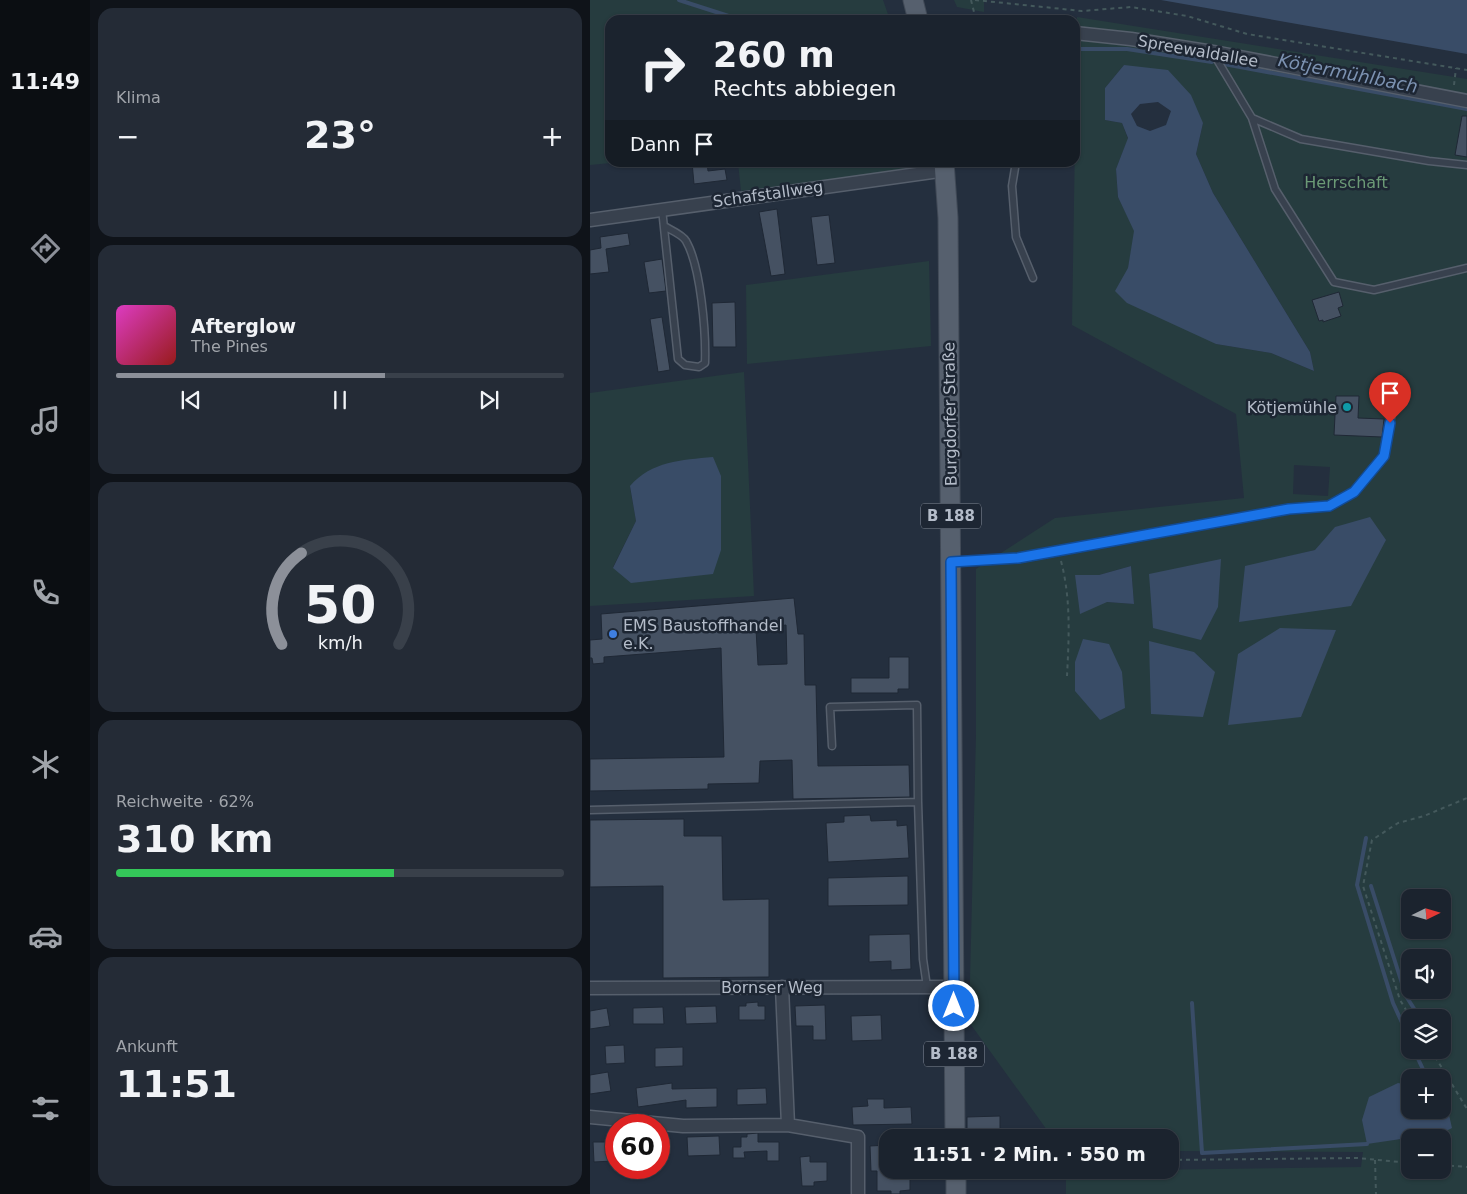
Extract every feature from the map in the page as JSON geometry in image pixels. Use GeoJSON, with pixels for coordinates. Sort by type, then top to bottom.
{"type":"FeatureCollection","features":[{"type":"Feature","properties":{"kind":"main road"},"geometry":{"type":"LineString","coordinates":[[913,0],[917,15]]}},
{"type":"Feature","properties":{"kind":"main road","name":"Burgdorfer Straße"},"geometry":{"type":"LineString","coordinates":[[945,167],[951,562],[955,1129]]}},
{"type":"Feature","properties":{"kind":"main road"},"geometry":{"type":"LineString","coordinates":[[956,1179],[956,1194]]}},
{"type":"Feature","properties":{"kind":"street","name":"Spreewaldallee"},"geometry":{"type":"LineString","coordinates":[[1080,34],[1212,52],[1467,101]]}},
{"type":"Feature","properties":{"kind":"street","name":"Schafstallweg"},"geometry":{"type":"LineString","coordinates":[[590,220],[938,167]]}},
{"type":"Feature","properties":{"kind":"street"},"geometry":{"type":"LineString","coordinates":[[782,987],[788,1125]]}},
{"type":"Feature","properties":{"kind":"street","name":"Bornser Weg"},"geometry":{"type":"LineString","coordinates":[[590,988],[954,987]]}},
{"type":"Feature","properties":{"kind":"street"},"geometry":{"type":"LineString","coordinates":[[590,1117],[605,1119]]}},
{"type":"Feature","properties":{"kind":"street"},"geometry":{"type":"LineString","coordinates":[[670,1125],[788,1125],[858,1137],[858,1194]]}},
{"type":"Feature","properties":{"kind":"lane"},"geometry":{"type":"LineString","coordinates":[[1212,52],[1252,118],[1275,189],[1334,282],[1374,290],[1467,268]]}},
{"type":"Feature","properties":{"kind":"lane"},"geometry":{"type":"LineString","coordinates":[[1252,118],[1301,139],[1429,161],[1467,165]]}},
{"type":"Feature","properties":{"kind":"lane"},"geometry":{"type":"LineString","coordinates":[[1015,167],[1012,186],[1016,238],[1034,278]]}},
{"type":"Feature","properties":{"kind":"lane"},"geometry":{"type":"LineString","coordinates":[[662,209],[678,359],[684,365],[699,368],[705,363],[706,346],[697,274],[686,239],[664,226]]}},
{"type":"Feature","properties":{"kind":"lane"},"geometry":{"type":"LineString","coordinates":[[951,562],[1018,558],[1289,509],[1329,506],[1354,492],[1384,456],[1393,407]]}},
{"type":"Feature","properties":{"kind":"lane"},"geometry":{"type":"LineString","coordinates":[[832,746],[830,707],[917,705],[923,959],[928,987]]}},
{"type":"Feature","properties":{"kind":"lane"},"geometry":{"type":"LineString","coordinates":[[590,810],[918,802]]}},
{"type":"Feature","properties":{"kind":"path"},"geometry":{"type":"LineString","coordinates":[[975,15],[973,0],[1082,11],[1131,7],[1187,16],[1247,34],[1467,70]]}},
{"type":"Feature","properties":{"kind":"path"},"geometry":{"type":"LineString","coordinates":[[1453,99],[1456,68]]}},
{"type":"Feature","properties":{"kind":"path"},"geometry":{"type":"LineString","coordinates":[[1058,551],[1065,578],[1070,624],[1068,676]]}},
{"type":"Feature","properties":{"kind":"path"},"geometry":{"type":"LineString","coordinates":[[1406,1009],[1400,1000],[1363,886],[1372,840],[1398,823],[1424,816],[1467,798]]}},
{"type":"Feature","properties":{"kind":"path"},"geometry":{"type":"LineString","coordinates":[[1436,1059],[1467,1109]]}},
{"type":"Feature","properties":{"kind":"path"},"geometry":{"type":"LineString","coordinates":[[1179,1160],[1374,1160],[1401,1162]]}},
{"type":"Feature","properties":{"kind":"path"},"geometry":{"type":"LineString","coordinates":[[1374,1160],[1376,1194]]}},
{"type":"Feature","properties":{"kind":"path"},"geometry":{"type":"LineString","coordinates":[[1451,1166],[1467,1167]]}},
{"type":"Feature","properties":{"kind":"green space"},"geometry":{"type":"Polygon","coordinates":[[[590,0],[883,0],[888,15],[605,15],[605,164],[590,165],[590,0]]]}},
{"type":"Feature","properties":{"kind":"green space"},"geometry":{"type":"Polygon","coordinates":[[[954,0],[984,0],[984,12],[957,7],[954,0]]]}},
{"type":"Feature","properties":{"kind":"green space","name":"Herrschaft"},"geometry":{"type":"Polygon","coordinates":[[[1080,17],[1467,79],[1467,1194],[1066,1194],[1066,1179],[1179,1179],[1179,1169],[1361,1167],[1363,1152],[1179,1151],[1179,1129],[1046,1129],[969,1022],[976,735],[976,569],[1055,518],[1244,498],[1236,414],[1072,325],[1075,167],[1080,167],[1080,17]],[[1124,65],[1105,88],[1105,120],[1122,123],[1128,139],[1116,169],[1118,197],[1135,231],[1128,268],[1216,344],[1271,353],[1314,371],[1310,352],[1213,193],[1196,154],[1203,123],[1124,65]],[[1294,465],[1293,494],[1328,496],[1330,467],[1294,465]],[[1315,550],[1291,556],[1240,622],[1315,550]],[[1131,566],[1099,575],[1075,576],[1107,602],[1134,604],[1131,566]],[[1401,1069],[1401,1084],[1397,1084],[1367,1143],[1401,1139],[1401,1179],[1451,1179],[1451,1129],[1443,1129],[1445,1119],[1451,1119],[1451,1069],[1401,1069]]]}},
{"type":"Feature","properties":{"kind":"green space"},"geometry":{"type":"Polygon","coordinates":[[[738,167],[923,168],[741,191],[738,167]]]}},
{"type":"Feature","properties":{"kind":"green space"},"geometry":{"type":"Polygon","coordinates":[[[929,261],[931,346],[747,364],[746,285],[929,261]]]}},
{"type":"Feature","properties":{"kind":"green space"},"geometry":{"type":"Polygon","coordinates":[[[744,372],[754,596],[590,606],[590,393],[744,372]],[[630,487],[636,521],[613,567],[713,573],[630,487]]]}},
{"type":"Feature","properties":{"kind":"water"},"geometry":{"type":"Polygon","coordinates":[[[1161,0],[1467,0],[1467,54],[1161,0]]]}},
{"type":"Feature","properties":{"kind":"water"},"geometry":{"type":"Polygon","coordinates":[[[1124,65],[1168,70],[1191,95],[1203,123],[1196,154],[1213,193],[1310,352],[1314,371],[1271,353],[1216,344],[1127,303],[1115,291],[1128,268],[1134,231],[1118,197],[1116,169],[1128,138],[1122,123],[1105,120],[1105,88],[1124,65]],[[1158,102],[1140,104],[1131,114],[1137,126],[1150,131],[1166,125],[1171,111],[1158,102]]]}},
{"type":"Feature","properties":{"kind":"water"},"geometry":{"type":"Polygon","coordinates":[[[713,457],[721,476],[721,550],[713,574],[631,583],[613,568],[636,521],[630,486],[648,471],[668,463],[713,457]]]}},
{"type":"Feature","properties":{"kind":"water"},"geometry":{"type":"Polygon","coordinates":[[[1370,517],[1386,540],[1351,606],[1239,622],[1245,566],[1315,550],[1335,527],[1370,517]]]}},
{"type":"Feature","properties":{"kind":"water"},"geometry":{"type":"Polygon","coordinates":[[[1221,559],[1218,607],[1201,640],[1153,628],[1149,574],[1221,559]]]}},
{"type":"Feature","properties":{"kind":"water"},"geometry":{"type":"Polygon","coordinates":[[[1131,566],[1134,604],[1107,602],[1080,614],[1075,575],[1099,575],[1131,566]]]}},
{"type":"Feature","properties":{"kind":"water"},"geometry":{"type":"Polygon","coordinates":[[[1280,628],[1336,630],[1301,717],[1228,725],[1238,654],[1280,628]]]}},
{"type":"Feature","properties":{"kind":"water"},"geometry":{"type":"Polygon","coordinates":[[[1083,639],[1109,644],[1122,672],[1125,708],[1100,720],[1075,691],[1075,662],[1083,639]]]}},
{"type":"Feature","properties":{"kind":"water"},"geometry":{"type":"Polygon","coordinates":[[[1149,641],[1194,652],[1215,672],[1203,717],[1151,714],[1149,641]]]}},
{"type":"Feature","properties":{"kind":"water"},"geometry":{"type":"Polygon","coordinates":[[[1398,1083],[1401,1084],[1401,1119],[1450,1119],[1452,1128],[1401,1129],[1401,1139],[1367,1144],[1362,1120],[1369,1097],[1398,1083]]]}},
{"type":"Feature","properties":{"kind":"building"},"geometry":{"type":"Polygon","coordinates":[[[1462,116],[1467,116],[1467,157],[1455,155],[1462,116]]]}},
{"type":"Feature","properties":{"kind":"building"},"geometry":{"type":"Polygon","coordinates":[[[692,167],[708,167],[708,171],[725,169],[727,180],[694,184],[692,167]]]}},
{"type":"Feature","properties":{"kind":"building"},"geometry":{"type":"Polygon","coordinates":[[[777,209],[785,274],[771,276],[759,212],[777,209]]]}},
{"type":"Feature","properties":{"kind":"building"},"geometry":{"type":"Polygon","coordinates":[[[829,215],[835,263],[817,265],[811,217],[829,215]]]}},
{"type":"Feature","properties":{"kind":"building"},"geometry":{"type":"Polygon","coordinates":[[[628,233],[630,245],[606,249],[609,272],[590,274],[590,250],[601,248],[600,237],[628,233]]]}},
{"type":"Feature","properties":{"kind":"building"},"geometry":{"type":"Polygon","coordinates":[[[662,259],[666,291],[649,293],[644,262],[662,259]]]}},
{"type":"Feature","properties":{"kind":"building"},"geometry":{"type":"Polygon","coordinates":[[[1339,292],[1343,306],[1338,308],[1341,316],[1323,322],[1323,320],[1319,321],[1312,300],[1339,292]]]}},
{"type":"Feature","properties":{"kind":"building"},"geometry":{"type":"Polygon","coordinates":[[[735,302],[736,347],[713,347],[712,303],[735,302]]]}},
{"type":"Feature","properties":{"kind":"building"},"geometry":{"type":"Polygon","coordinates":[[[662,317],[670,370],[658,372],[650,319],[662,317]]]}},
{"type":"Feature","properties":{"kind":"building","name":"Kötjemühle"},"geometry":{"type":"Polygon","coordinates":[[[1336,396],[1359,396],[1358,418],[1384,419],[1382,437],[1334,435],[1336,396]]]}},
{"type":"Feature","properties":{"kind":"building"},"geometry":{"type":"Polygon","coordinates":[[[794,598],[798,634],[804,634],[805,685],[816,685],[818,766],[909,765],[910,797],[793,799],[792,760],[760,761],[759,783],[708,784],[708,789],[590,791],[590,759],[724,757],[721,648],[604,657],[604,663],[593,664],[592,658],[590,658],[590,640],[602,639],[601,614],[794,598]],[[786,625],[756,629],[758,665],[787,664],[786,625]]]}},
{"type":"Feature","properties":{"kind":"building"},"geometry":{"type":"Polygon","coordinates":[[[889,657],[909,657],[909,689],[898,689],[898,693],[851,693],[851,678],[889,678],[889,657]]]}},
{"type":"Feature","properties":{"kind":"building"},"geometry":{"type":"Polygon","coordinates":[[[870,815],[871,821],[897,820],[897,826],[907,825],[909,858],[828,862],[826,823],[844,822],[844,816],[870,815]]]}},
{"type":"Feature","properties":{"kind":"building"},"geometry":{"type":"Polygon","coordinates":[[[684,819],[684,836],[722,836],[723,900],[769,899],[769,977],[663,978],[663,886],[590,887],[590,820],[684,819]]]}},
{"type":"Feature","properties":{"kind":"building"},"geometry":{"type":"Polygon","coordinates":[[[908,876],[908,905],[828,906],[828,878],[908,876]]]}},
{"type":"Feature","properties":{"kind":"building"},"geometry":{"type":"Polygon","coordinates":[[[910,934],[911,969],[891,970],[891,961],[869,962],[869,935],[910,934]]]}},
{"type":"Feature","properties":{"kind":"building"},"geometry":{"type":"Polygon","coordinates":[[[758,1002],[758,1006],[765,1006],[765,1020],[739,1020],[739,1006],[758,1002]]]}},
{"type":"Feature","properties":{"kind":"building"},"geometry":{"type":"Polygon","coordinates":[[[825,1005],[826,1040],[813,1040],[813,1026],[796,1026],[795,1006],[825,1005]]]}},
{"type":"Feature","properties":{"kind":"building"},"geometry":{"type":"Polygon","coordinates":[[[716,1006],[717,1023],[686,1024],[685,1007],[716,1006]]]}},
{"type":"Feature","properties":{"kind":"building"},"geometry":{"type":"Polygon","coordinates":[[[663,1007],[664,1024],[633,1024],[633,1008],[663,1007]]]}},
{"type":"Feature","properties":{"kind":"building"},"geometry":{"type":"Polygon","coordinates":[[[607,1008],[610,1026],[590,1029],[590,1011],[607,1008]]]}},
{"type":"Feature","properties":{"kind":"building"},"geometry":{"type":"Polygon","coordinates":[[[881,1015],[882,1040],[852,1041],[851,1016],[881,1015]]]}},
{"type":"Feature","properties":{"kind":"building"},"geometry":{"type":"Polygon","coordinates":[[[624,1045],[625,1063],[606,1064],[605,1046],[624,1045]]]}},
{"type":"Feature","properties":{"kind":"building"},"geometry":{"type":"Polygon","coordinates":[[[683,1047],[683,1066],[655,1067],[655,1048],[683,1047]]]}},
{"type":"Feature","properties":{"kind":"building"},"geometry":{"type":"Polygon","coordinates":[[[608,1072],[611,1091],[590,1094],[590,1075],[608,1072]]]}},
{"type":"Feature","properties":{"kind":"building"},"geometry":{"type":"Polygon","coordinates":[[[672,1083],[672,1089],[717,1088],[717,1107],[686,1108],[686,1100],[638,1107],[636,1088],[672,1083]]]}},
{"type":"Feature","properties":{"kind":"building"},"geometry":{"type":"Polygon","coordinates":[[[766,1088],[767,1104],[737,1105],[737,1089],[766,1088]]]}},
{"type":"Feature","properties":{"kind":"building"},"geometry":{"type":"Polygon","coordinates":[[[867,1099],[884,1099],[884,1108],[911,1107],[912,1124],[853,1125],[852,1107],[868,1106],[867,1099]]]}},
{"type":"Feature","properties":{"kind":"building"},"geometry":{"type":"Polygon","coordinates":[[[1000,1116],[1000,1129],[967,1129],[967,1117],[1000,1116]]]}},
{"type":"Feature","properties":{"kind":"building"},"geometry":{"type":"Polygon","coordinates":[[[758,1133],[758,1142],[779,1142],[779,1161],[767,1161],[767,1151],[744,1152],[745,1158],[733,1158],[733,1147],[741,1147],[741,1137],[747,1137],[747,1134],[758,1133]]]}},
{"type":"Feature","properties":{"kind":"building"},"geometry":{"type":"Polygon","coordinates":[[[719,1136],[720,1155],[688,1156],[687,1137],[719,1136]]]}},
{"type":"Feature","properties":{"kind":"building"},"geometry":{"type":"Polygon","coordinates":[[[593,1142],[605,1142],[605,1161],[594,1162],[593,1142]]]}},
{"type":"Feature","properties":{"kind":"building"},"geometry":{"type":"Polygon","coordinates":[[[870,1146],[879,1146],[879,1179],[910,1179],[910,1190],[900,1191],[900,1194],[891,1194],[891,1191],[877,1191],[877,1171],[871,1171],[870,1146]]]}},
{"type":"Feature","properties":{"kind":"building"},"geometry":{"type":"Polygon","coordinates":[[[810,1156],[810,1162],[827,1162],[827,1181],[814,1182],[814,1186],[802,1186],[800,1157],[810,1156]]]}},
{"type":"Feature","properties":{"kind":"waterway","name":"Kötjermühlbach"},"geometry":{"type":"LineString","coordinates":[[679,0],[726,15]]}},
{"type":"Feature","properties":{"kind":"waterway","name":"Kötjermühlbach"},"geometry":{"type":"LineString","coordinates":[[1080,49],[1127,49],[1212,62]]}},
{"type":"Feature","properties":{"kind":"waterway","name":"Kötjermühlbach"},"geometry":{"type":"LineString","coordinates":[[1224,64],[1467,109]]}},
{"type":"Feature","properties":{"kind":"waterway"},"geometry":{"type":"LineString","coordinates":[[1366,838],[1357,885],[1393,1003],[1401,1020]]}},
{"type":"Feature","properties":{"kind":"waterway"},"geometry":{"type":"LineString","coordinates":[[1371,886],[1406,996],[1414,1009]]}},
{"type":"Feature","properties":{"kind":"waterway"},"geometry":{"type":"LineString","coordinates":[[1192,1003],[1202,1153],[1367,1144]]}},
{"type":"Feature","properties":{"kind":"waterway"},"geometry":{"type":"LineString","coordinates":[[1418,1059],[1423,1069]]}},
{"type":"Feature","properties":{"kind":"place","name":"Kötjemühle"},"geometry":{"type":"Point","coordinates":[1347,407]}},
{"type":"Feature","properties":{"kind":"place","name":"EMS Baustoffhandel e.K."},"geometry":{"type":"Point","coordinates":[613,634]}},
{"type":"Feature","properties":{"kind":"route"},"geometry":{"type":"LineString","coordinates":[[954,1006],[951,562],[980,562],[1018,558],[1289,509],[1329,506],[1354,492],[1384,456],[1390,423]]}}]}
